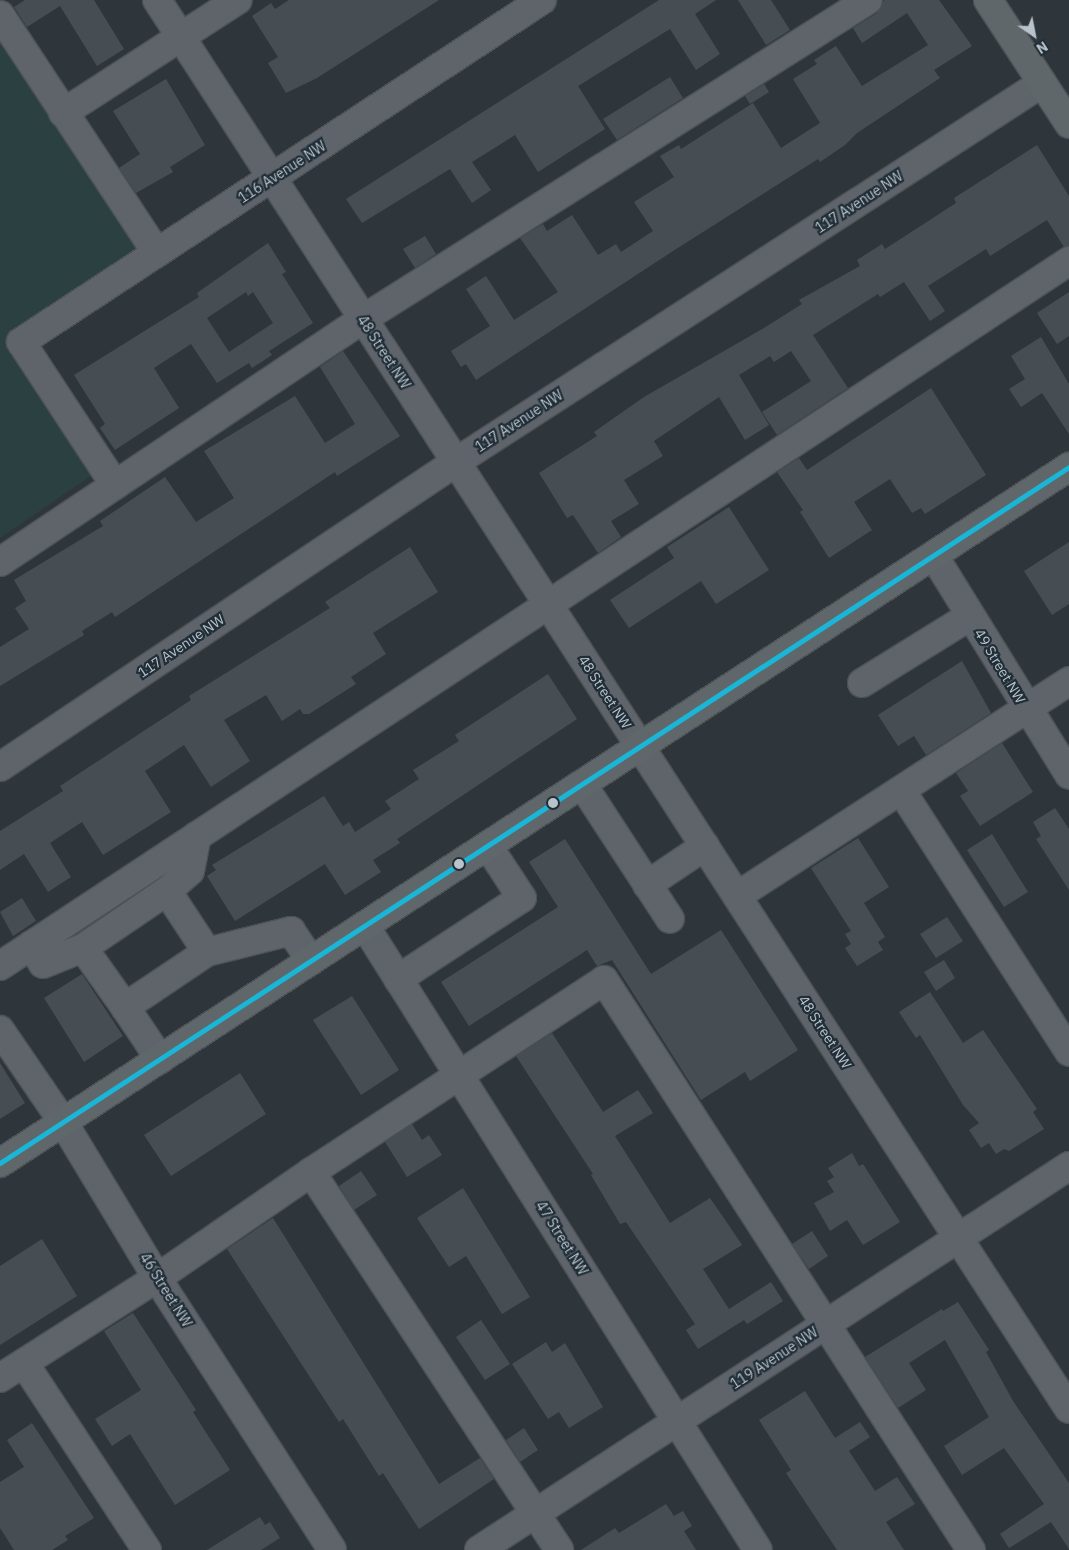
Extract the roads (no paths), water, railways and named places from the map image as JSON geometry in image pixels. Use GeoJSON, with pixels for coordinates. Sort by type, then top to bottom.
{"type":"FeatureCollection","features":[{"type":"Feature","properties":{"kind":"main road"},"geometry":{"type":"LineString","coordinates":[[988,0],[1069,124]]}},
{"type":"Feature","properties":{"kind":"main road"},"geometry":{"type":"LineString","coordinates":[[0,1163],[1069,467]]}},
{"type":"Feature","properties":{"kind":"street","name":"48 Street NW"},"geometry":{"type":"LineString","coordinates":[[157,0],[1069,1409]]}},
{"type":"Feature","properties":{"kind":"street"},"geometry":{"type":"LineString","coordinates":[[63,113],[238,0]]}},
{"type":"Feature","properties":{"kind":"street","name":"116 Avenue NW"},"geometry":{"type":"LineString","coordinates":[[115,485],[21,342],[542,0]]}},
{"type":"Feature","properties":{"kind":"street"},"geometry":{"type":"LineString","coordinates":[[0,562],[363,319],[868,0]]}},
{"type":"Feature","properties":{"kind":"street"},"geometry":{"type":"LineString","coordinates":[[0,15],[157,253]]}},
{"type":"Feature","properties":{"kind":"street","name":"117 Avenue NW"},"geometry":{"type":"LineString","coordinates":[[0,767],[456,462],[1042,83]]}},
{"type":"Feature","properties":{"kind":"street"},"geometry":{"type":"LineString","coordinates":[[0,966],[1069,261]]}},
{"type":"Feature","properties":{"kind":"street","name":"49 Street NW"},"geometry":{"type":"LineString","coordinates":[[934,556],[1026,709],[1069,775]]}},
{"type":"Feature","properties":{"kind":"street"},"geometry":{"type":"LineString","coordinates":[[862,683],[970,616]]}},
{"type":"Feature","properties":{"kind":"street"},"geometry":{"type":"LineString","coordinates":[[737,896],[1069,681]]}},
{"type":"Feature","properties":{"kind":"street"},"geometry":{"type":"LineString","coordinates":[[582,784],[670,920]]}},
{"type":"Feature","properties":{"kind":"street"},"geometry":{"type":"LineString","coordinates":[[901,790],[1069,1052]]}},
{"type":"Feature","properties":{"kind":"street"},"geometry":{"type":"LineString","coordinates":[[32,945],[43,964],[83,948],[167,892],[190,871],[198,836]]}},
{"type":"Feature","properties":{"kind":"street"},"geometry":{"type":"LineString","coordinates":[[398,979],[522,898],[488,846]]}},
{"type":"Feature","properties":{"kind":"street"},"geometry":{"type":"LineString","coordinates":[[647,885],[705,846]]}},
{"type":"Feature","properties":{"kind":"street"},"geometry":{"type":"LineString","coordinates":[[167,892],[207,952]]}},
{"type":"Feature","properties":{"kind":"street","name":"47 Street NW"},"geometry":{"type":"LineString","coordinates":[[366,926],[758,1550]]}},
{"type":"Feature","properties":{"kind":"street"},"geometry":{"type":"LineString","coordinates":[[125,1007],[207,952],[291,931],[311,961]]}},
{"type":"Feature","properties":{"kind":"street"},"geometry":{"type":"LineString","coordinates":[[83,948],[160,1059]]}},
{"type":"Feature","properties":{"kind":"street"},"geometry":{"type":"LineString","coordinates":[[0,1378],[157,1278],[312,1172],[604,980],[971,1550]]}},
{"type":"Feature","properties":{"kind":"street","name":"46 Street NW"},"geometry":{"type":"LineString","coordinates":[[0,1030],[63,1122],[157,1278],[332,1550]]}},
{"type":"Feature","properties":{"kind":"street","name":"119 Avenue NW"},"geometry":{"type":"LineString","coordinates":[[479,1550],[1069,1166]]}},
{"type":"Feature","properties":{"kind":"street"},"geometry":{"type":"LineString","coordinates":[[312,1172],[559,1550]]}},
{"type":"Feature","properties":{"kind":"street"},"geometry":{"type":"LineString","coordinates":[[24,1362],[147,1550]]}}]}
